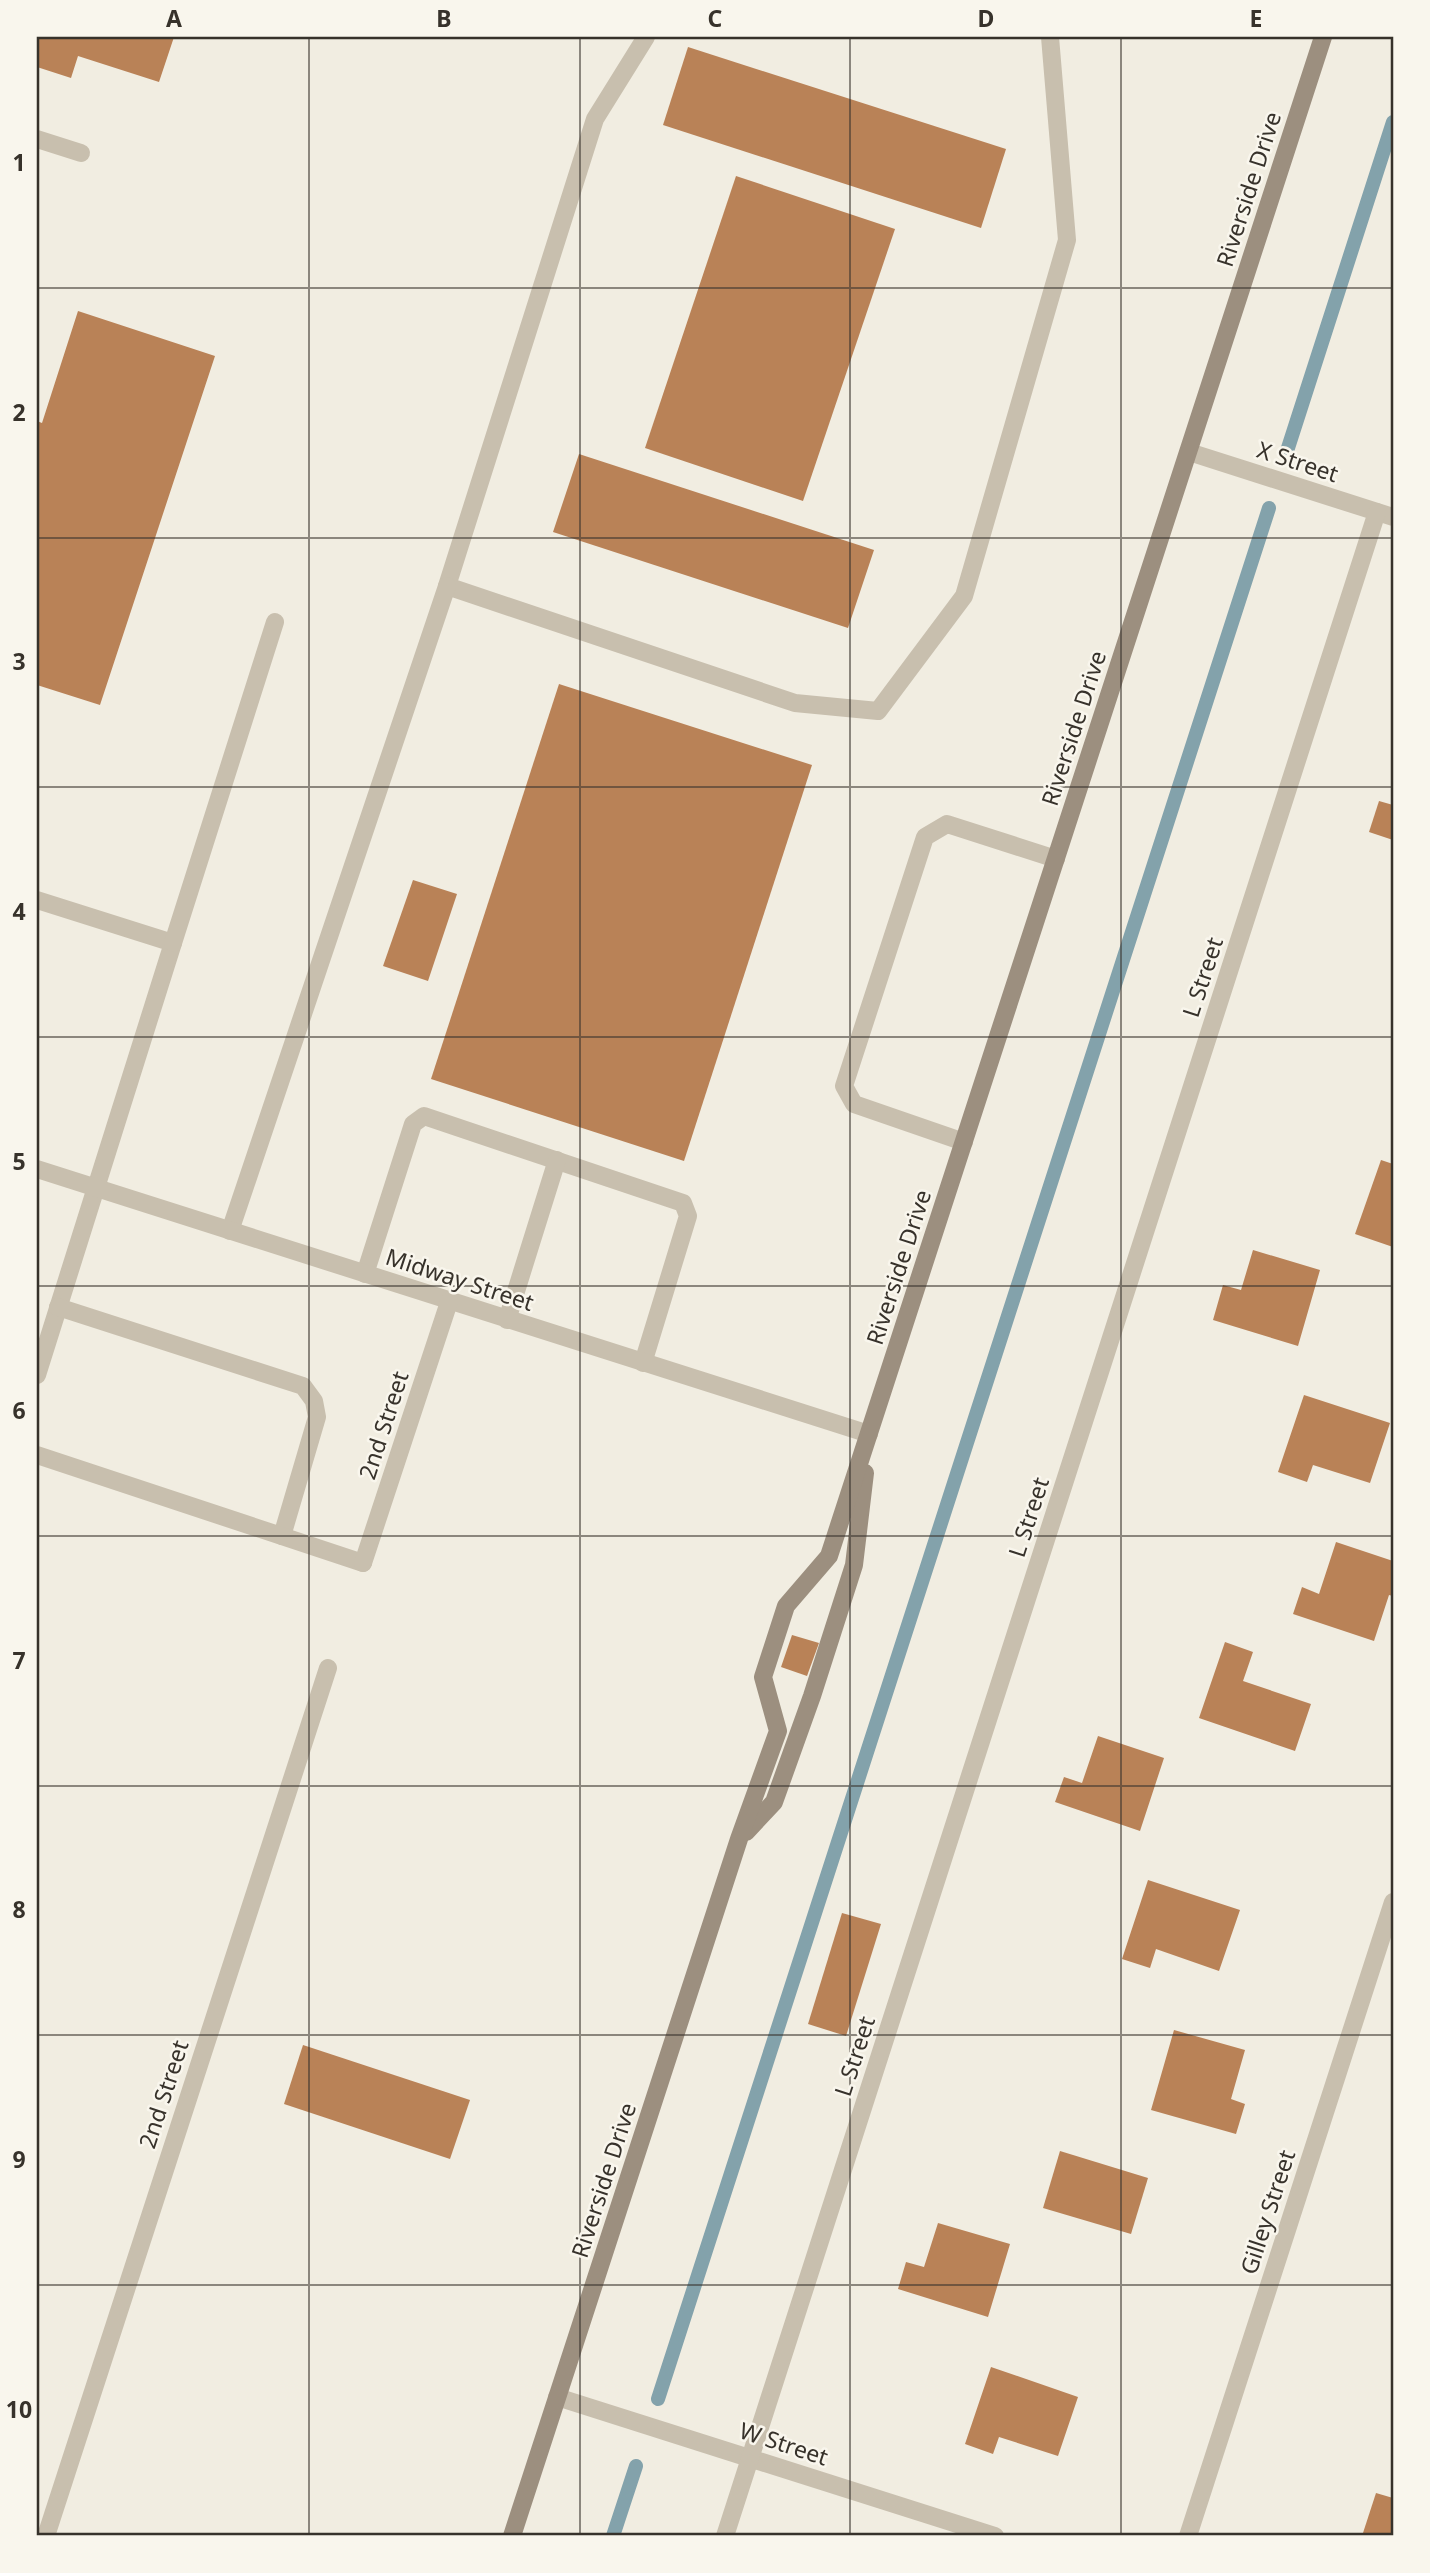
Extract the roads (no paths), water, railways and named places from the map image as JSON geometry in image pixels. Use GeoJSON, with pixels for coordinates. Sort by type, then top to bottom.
{"type":"FeatureCollection","features":[{"type":"Feature","properties":{"kind":"street"},"geometry":{"type":"LineString","coordinates":[[230,1231],[447,586],[595,119],[646,37]]}},
{"type":"Feature","properties":{"kind":"street"},"geometry":{"type":"LineString","coordinates":[[447,586],[795,703],[878,711],[964,596],[1068,240],[1050,37]]}},
{"type":"Feature","properties":{"kind":"street","name":"Riverside Drive"},"geometry":{"type":"LineString","coordinates":[[512,2536],[739,1839],[778,1731],[763,1677],[786,1606],[829,1556],[1323,37]]}},
{"type":"Feature","properties":{"kind":"street"},"geometry":{"type":"LineString","coordinates":[[37,139],[81,153]]}},
{"type":"Feature","properties":{"kind":"street","name":"X Street"},"geometry":{"type":"LineString","coordinates":[[1189,452],[1385,515]]}},
{"type":"Feature","properties":{"kind":"street","name":"L Street"},"geometry":{"type":"LineString","coordinates":[[725,2536],[1385,515]]}},
{"type":"Feature","properties":{"kind":"street"},"geometry":{"type":"LineString","coordinates":[[37,1375],[275,622]]}},
{"type":"Feature","properties":{"kind":"street"},"geometry":{"type":"LineString","coordinates":[[964,1142],[854,1104],[844,1086],[925,837],[947,824],[1056,859]]}},
{"type":"Feature","properties":{"kind":"street"},"geometry":{"type":"LineString","coordinates":[[37,900],[173,943]]}},
{"type":"Feature","properties":{"kind":"street"},"geometry":{"type":"LineString","coordinates":[[365,1274],[413,1124],[424,1116],[683,1203],[688,1216],[643,1363]]}},
{"type":"Feature","properties":{"kind":"street"},"geometry":{"type":"LineString","coordinates":[[507,1320],[557,1160]]}},
{"type":"Feature","properties":{"kind":"street","name":"Midway Street"},"geometry":{"type":"LineString","coordinates":[[37,1169],[869,1434]]}},
{"type":"Feature","properties":{"kind":"street","name":"2nd Street"},"geometry":{"type":"LineString","coordinates":[[282,1536],[363,1563],[449,1301]]}},
{"type":"Feature","properties":{"kind":"street"},"geometry":{"type":"LineString","coordinates":[[37,1455],[282,1536],[317,1417],[314,1401],[303,1386],[58,1307]]}},
{"type":"Feature","properties":{"kind":"street","name":"Riverside Drive"},"geometry":{"type":"LineString","coordinates":[[739,1839],[774,1802],[850,1578],[854,1565],[869,1434]]}},
{"type":"Feature","properties":{"kind":"street","name":"2nd Street"},"geometry":{"type":"LineString","coordinates":[[46,2536],[328,1668]]}},
{"type":"Feature","properties":{"kind":"street","name":"Gilley Street"},"geometry":{"type":"LineString","coordinates":[[1188,2536],[1393,1902]]}},
{"type":"Feature","properties":{"kind":"street","name":"W Street"},"geometry":{"type":"LineString","coordinates":[[557,2397],[995,2536]]}},
{"type":"Feature","properties":{"kind":"waterway"},"geometry":{"type":"LineString","coordinates":[[1288,448],[1393,122]]}},
{"type":"Feature","properties":{"kind":"waterway"},"geometry":{"type":"LineString","coordinates":[[658,2399],[1269,508]]}},
{"type":"Feature","properties":{"kind":"waterway"},"geometry":{"type":"LineString","coordinates":[[613,2536],[636,2466]]}}]}
